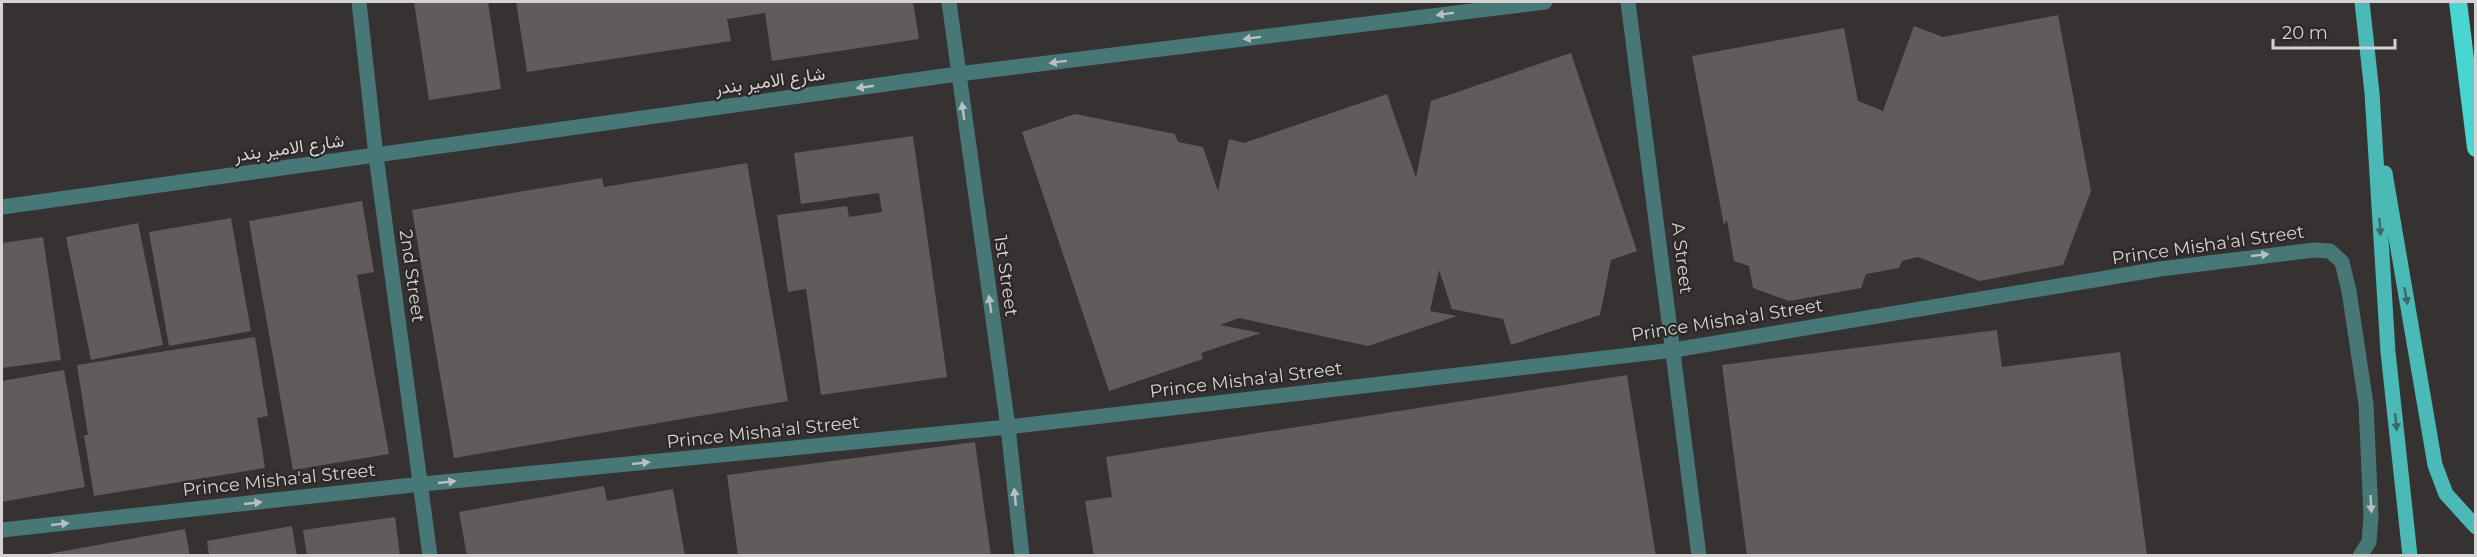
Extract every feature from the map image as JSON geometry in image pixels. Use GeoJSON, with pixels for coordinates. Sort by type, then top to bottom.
{"type":"FeatureCollection","features":[{"type":"Feature","properties":{"kind":"highway"},"geometry":{"type":"LineString","coordinates":[[2458,2],[2475,148]]}},
{"type":"Feature","properties":{"kind":"main road"},"geometry":{"type":"LineString","coordinates":[[2362,2],[2372,93],[2388,352],[2410,555]]}},
{"type":"Feature","properties":{"kind":"main road"},"geometry":{"type":"LineString","coordinates":[[2372,93],[2435,465],[2446,494],[2475,527]]}},
{"type":"Feature","properties":{"kind":"street","name":"2nd Street"},"geometry":{"type":"LineString","coordinates":[[359,2],[376,156],[430,555]]}},
{"type":"Feature","properties":{"kind":"street","name":"1st Street"},"geometry":{"type":"LineString","coordinates":[[949,2],[1008,427],[1022,555]]}},
{"type":"Feature","properties":{"kind":"street","name":"شارع الامير بندر"},"geometry":{"type":"LineString","coordinates":[[2,207],[958,74],[1545,2]]}},
{"type":"Feature","properties":{"kind":"street","name":"A Street"},"geometry":{"type":"LineString","coordinates":[[1629,2],[1699,555]]}},
{"type":"Feature","properties":{"kind":"street","name":"Prince Misha'al Street"},"geometry":{"type":"LineString","coordinates":[[2,530],[422,484],[1008,427],[1674,350],[2160,269],[2290,252],[2330,251],[2342,262],[2349,291],[2366,404],[2371,516],[2369,542],[2360,555]]}},
{"type":"Feature","properties":{"kind":"building"},"geometry":{"type":"Polygon","coordinates":[[[414,2],[488,2],[501,89],[429,100],[414,2]]]}},
{"type":"Feature","properties":{"kind":"building"},"geometry":{"type":"Polygon","coordinates":[[[516,2],[913,2],[919,39],[772,61],[765,13],[727,19],[731,41],[527,72],[516,2]]]}},
{"type":"Feature","properties":{"kind":"building"},"geometry":{"type":"Polygon","coordinates":[[[2058,15],[2091,191],[2063,265],[1980,281],[1918,257],[1902,261],[1899,268],[1866,274],[1861,288],[1789,301],[1753,288],[1749,266],[1734,261],[1727,220],[1724,225],[1692,56],[1844,28],[1858,101],[1883,111],[1914,26],[1943,37],[2058,15]]]}},
{"type":"Feature","properties":{"kind":"building"},"geometry":{"type":"Polygon","coordinates":[[[1571,53],[1637,251],[1611,260],[1600,315],[1511,345],[1503,319],[1452,309],[1439,270],[1430,311],[1457,316],[1368,346],[1239,318],[1220,325],[1261,333],[1201,353],[1203,359],[1109,391],[1022,132],[1075,114],[1175,134],[1178,142],[1203,147],[1218,191],[1229,139],[1244,143],[1387,94],[1416,178],[1431,101],[1571,53]]]}},
{"type":"Feature","properties":{"kind":"building"},"geometry":{"type":"Polygon","coordinates":[[[913,136],[947,377],[821,395],[806,289],[788,292],[777,215],[847,206],[849,217],[882,212],[879,193],[801,204],[794,153],[913,136]]]}},
{"type":"Feature","properties":{"kind":"building"},"geometry":{"type":"Polygon","coordinates":[[[747,163],[788,401],[454,458],[412,210],[602,178],[604,187],[747,163]]]}},
{"type":"Feature","properties":{"kind":"building"},"geometry":{"type":"Polygon","coordinates":[[[362,201],[374,272],[357,275],[389,454],[293,470],[249,221],[362,201]]]}},
{"type":"Feature","properties":{"kind":"building"},"geometry":{"type":"Polygon","coordinates":[[[231,218],[251,331],[169,346],[149,232],[231,218]]]}},
{"type":"Feature","properties":{"kind":"building"},"geometry":{"type":"Polygon","coordinates":[[[138,223],[163,345],[91,360],[66,237],[138,223]]]}},
{"type":"Feature","properties":{"kind":"building"},"geometry":{"type":"Polygon","coordinates":[[[43,237],[61,360],[2,368],[2,243],[43,237]]]}},
{"type":"Feature","properties":{"kind":"building"},"geometry":{"type":"Polygon","coordinates":[[[1997,330],[2002,367],[2120,352],[2147,556],[1747,556],[1722,365],[1997,330]]]}},
{"type":"Feature","properties":{"kind":"building"},"geometry":{"type":"Polygon","coordinates":[[[255,337],[268,416],[257,418],[265,468],[94,496],[84,435],[88,435],[77,365],[255,337]]]}},
{"type":"Feature","properties":{"kind":"building"},"geometry":{"type":"Polygon","coordinates":[[[64,370],[85,487],[2,502],[2,381],[64,370]]]}},
{"type":"Feature","properties":{"kind":"building"},"geometry":{"type":"Polygon","coordinates":[[[1627,375],[1656,556],[1094,556],[1085,501],[1112,497],[1106,457],[1627,375]]]}},
{"type":"Feature","properties":{"kind":"building"},"geometry":{"type":"Polygon","coordinates":[[[975,442],[991,556],[738,556],[727,475],[975,442]]]}},
{"type":"Feature","properties":{"kind":"building"},"geometry":{"type":"Polygon","coordinates":[[[604,486],[607,501],[673,489],[685,556],[467,556],[459,512],[604,486]]]}},
{"type":"Feature","properties":{"kind":"building"},"geometry":{"type":"Polygon","coordinates":[[[395,517],[400,556],[307,556],[303,530],[395,517]]]}},
{"type":"Feature","properties":{"kind":"building"},"geometry":{"type":"Polygon","coordinates":[[[292,526],[297,556],[209,556],[207,541],[292,526]]]}},
{"type":"Feature","properties":{"kind":"building"},"geometry":{"type":"Polygon","coordinates":[[[185,529],[190,556],[49,556],[48,554],[185,529]]]}}]}
